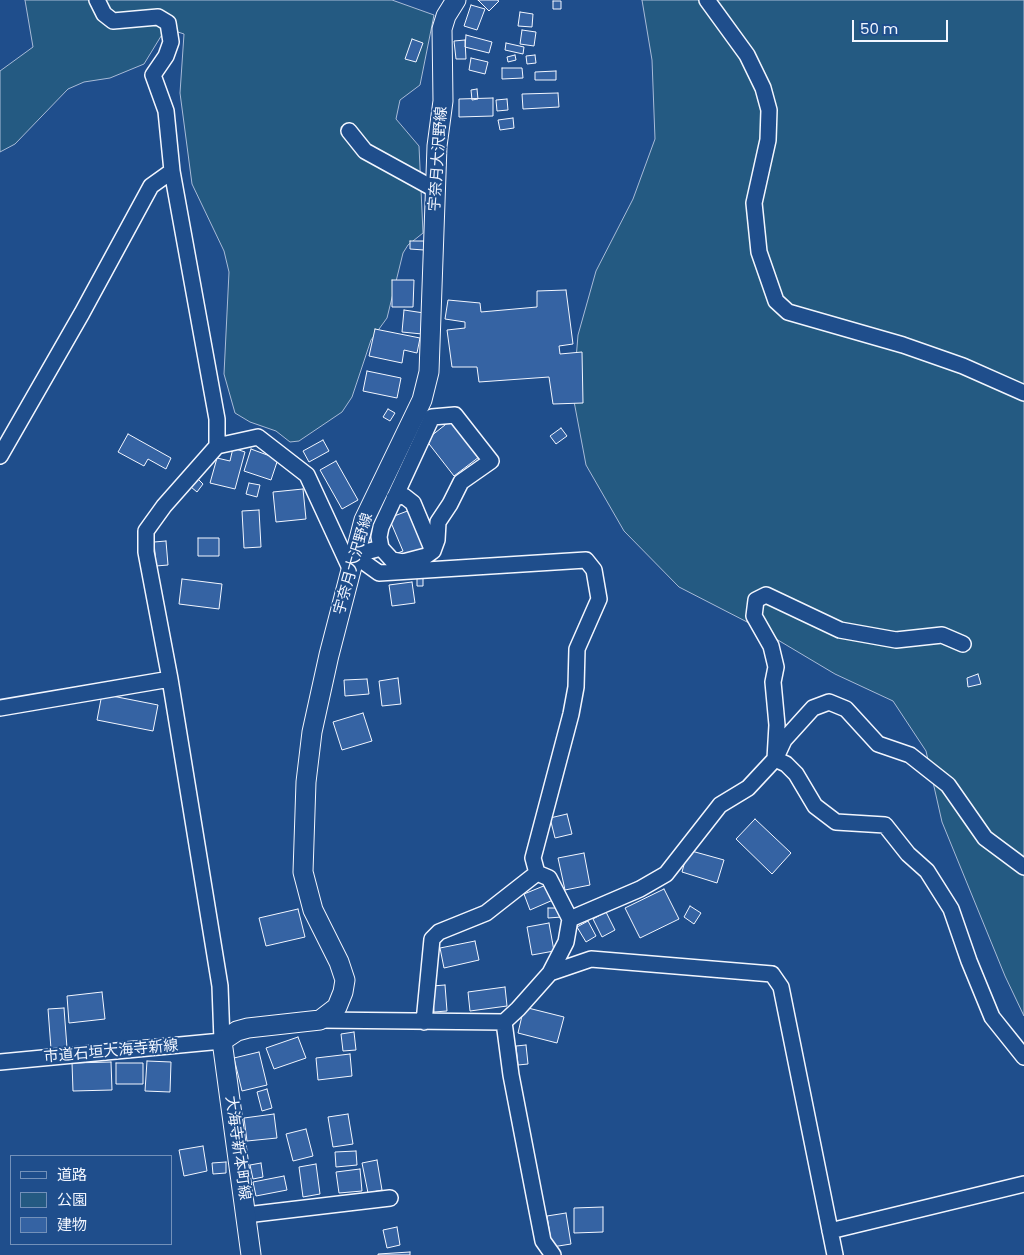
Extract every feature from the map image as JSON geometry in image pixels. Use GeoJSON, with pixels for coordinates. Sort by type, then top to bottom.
{"type":"FeatureCollection","features":[{"type":"Feature","properties":{"kind":"main road","name":"宇奈月大沢野線"},"geometry":{"type":"LineString","coordinates":[[320,1020],[337,1007],[345,980],[339,962],[313,910],[303,872],[302,834],[312,732],[352,562],[364,520],[422,400],[428,372],[438,146],[443,101],[442,29],[446,16],[456,0]]}},
{"type":"Feature","properties":{"kind":"main road"},"geometry":{"type":"LineString","coordinates":[[222,1042],[237,1031],[248,1028],[320,1020]]}},
{"type":"Feature","properties":{"kind":"main road","name":"大海寺新本町線"},"geometry":{"type":"LineString","coordinates":[[222,1042],[251,1255]]}},
{"type":"Feature","properties":{"kind":"street"},"geometry":{"type":"LineString","coordinates":[[97,0],[104,14],[113,22],[158,17],[168,23],[171,42],[166,56],[153,76],[166,111],[172,171],[217,419],[217,446]]}},
{"type":"Feature","properties":{"kind":"street"},"geometry":{"type":"LineString","coordinates":[[707,0],[721,6],[763,88],[769,110],[768,140],[754,204],[759,252],[776,301],[788,312],[903,345],[963,366],[1024,393]]}},
{"type":"Feature","properties":{"kind":"street"},"geometry":{"type":"LineString","coordinates":[[349,132],[365,151],[436,190]]}},
{"type":"Feature","properties":{"kind":"street"},"geometry":{"type":"LineString","coordinates":[[0,456],[82,313],[151,186],[172,171]]}},
{"type":"Feature","properties":{"kind":"street"},"geometry":{"type":"LineString","coordinates":[[432,416],[455,416],[491,460],[461,482],[438,522],[437,540],[433,551],[426,556],[403,562],[392,560],[381,548],[379,537],[394,498],[432,416]]}},
{"type":"Feature","properties":{"kind":"street"},"geometry":{"type":"LineString","coordinates":[[222,1042],[220,986],[170,679],[146,552],[146,531],[169,499],[217,446],[258,437],[307,475],[352,562],[379,573],[586,560],[594,570],[599,600],[577,649],[576,687],[571,714],[533,858],[536,873]]}},
{"type":"Feature","properties":{"kind":"street"},"geometry":{"type":"LineString","coordinates":[[394,498],[404,496],[413,503],[433,551]]}},
{"type":"Feature","properties":{"kind":"street"},"geometry":{"type":"LineString","coordinates":[[352,562],[381,548]]}},
{"type":"Feature","properties":{"kind":"street"},"geometry":{"type":"LineString","coordinates":[[775,759],[777,726],[773,682],[776,667],[771,646],[754,616],[756,600],[766,595],[840,630],[896,640],[942,635],[963,644]]}},
{"type":"Feature","properties":{"kind":"street"},"geometry":{"type":"LineString","coordinates":[[0,708],[170,679]]}},
{"type":"Feature","properties":{"kind":"street"},"geometry":{"type":"LineString","coordinates":[[570,919],[640,889],[666,874],[720,804],[748,788],[775,759],[784,740],[813,708],[828,702],[846,709],[878,744],[910,755],[948,785],[985,838],[1024,866]]}},
{"type":"Feature","properties":{"kind":"street"},"geometry":{"type":"LineString","coordinates":[[775,759],[786,764],[796,774],[815,806],[836,822],[885,826],[908,854],[927,871],[951,909],[969,961],[992,1017],[1024,1056]]}},
{"type":"Feature","properties":{"kind":"street"},"geometry":{"type":"LineString","coordinates":[[320,1020],[504,1022],[550,973],[566,942],[570,919],[549,878],[536,873]]}},
{"type":"Feature","properties":{"kind":"street"},"geometry":{"type":"LineString","coordinates":[[424,1022],[432,939],[439,932],[486,913],[536,873]]}},
{"type":"Feature","properties":{"kind":"street"},"geometry":{"type":"LineString","coordinates":[[550,973],[591,960],[772,974],[781,987],[835,1255]]}},
{"type":"Feature","properties":{"kind":"street"},"geometry":{"type":"LineString","coordinates":[[504,1022],[511,1075],[543,1241],[553,1255]]}},
{"type":"Feature","properties":{"kind":"street","name":"市道石垣大海寺新線"},"geometry":{"type":"LineString","coordinates":[[0,1059],[222,1042]]}},
{"type":"Feature","properties":{"kind":"street"},"geometry":{"type":"LineString","coordinates":[[830,1231],[1024,1184]]}},
{"type":"Feature","properties":{"kind":"street"},"geometry":{"type":"LineString","coordinates":[[246,1215],[390,1198]]}},
{"type":"Feature","properties":{"kind":"green space"},"geometry":{"type":"Polygon","coordinates":[[[25,0],[392,0],[434,15],[420,85],[400,100],[396,119],[419,146],[423,233],[408,245],[403,253],[387,318],[371,340],[352,397],[342,412],[299,441],[290,442],[276,431],[250,422],[235,413],[224,374],[229,272],[224,251],[192,184],[180,93],[184,34],[166,28],[144,64],[110,78],[84,82],[68,89],[15,144],[0,152],[0,71],[33,47],[25,0]]]}},
{"type":"Feature","properties":{"kind":"green space"},"geometry":{"type":"Polygon","coordinates":[[[642,0],[1024,0],[1024,1016],[1005,976],[942,822],[926,751],[893,701],[835,674],[751,624],[679,587],[624,531],[586,465],[573,396],[578,335],[596,271],[633,199],[655,139],[652,60],[642,0]]]}},
{"type":"Feature","properties":{"kind":"building"},"geometry":{"type":"Polygon","coordinates":[[[478,0],[497,0],[499,1],[489,11],[478,0]]]}},
{"type":"Feature","properties":{"kind":"building"},"geometry":{"type":"Polygon","coordinates":[[[553,1],[561,1],[561,9],[553,9],[553,1]]]}},
{"type":"Feature","properties":{"kind":"building"},"geometry":{"type":"Polygon","coordinates":[[[471,5],[485,9],[477,30],[464,26],[471,5]]]}},
{"type":"Feature","properties":{"kind":"building"},"geometry":{"type":"Polygon","coordinates":[[[520,12],[533,14],[532,27],[518,26],[520,12]]]}},
{"type":"Feature","properties":{"kind":"building"},"geometry":{"type":"Polygon","coordinates":[[[522,30],[536,32],[534,46],[520,44],[522,30]]]}},
{"type":"Feature","properties":{"kind":"building"},"geometry":{"type":"Polygon","coordinates":[[[466,35],[492,42],[489,53],[465,47],[466,35]]]}},
{"type":"Feature","properties":{"kind":"building"},"geometry":{"type":"Polygon","coordinates":[[[412,39],[423,43],[416,62],[405,59],[412,39]]]}},
{"type":"Feature","properties":{"kind":"building"},"geometry":{"type":"Polygon","coordinates":[[[465,40],[466,59],[456,59],[454,41],[465,40]]]}},
{"type":"Feature","properties":{"kind":"building"},"geometry":{"type":"Polygon","coordinates":[[[506,43],[524,47],[523,54],[505,50],[506,43]]]}},
{"type":"Feature","properties":{"kind":"building"},"geometry":{"type":"Polygon","coordinates":[[[515,55],[516,60],[508,62],[507,57],[515,55]]]}},
{"type":"Feature","properties":{"kind":"building"},"geometry":{"type":"Polygon","coordinates":[[[535,55],[536,63],[527,64],[526,56],[535,55]]]}},
{"type":"Feature","properties":{"kind":"building"},"geometry":{"type":"Polygon","coordinates":[[[471,58],[488,62],[485,74],[469,70],[471,58]]]}},
{"type":"Feature","properties":{"kind":"building"},"geometry":{"type":"Polygon","coordinates":[[[502,68],[522,68],[523,78],[502,79],[502,68]]]}},
{"type":"Feature","properties":{"kind":"building"},"geometry":{"type":"Polygon","coordinates":[[[556,71],[556,80],[535,80],[535,72],[556,71]]]}},
{"type":"Feature","properties":{"kind":"building"},"geometry":{"type":"Polygon","coordinates":[[[477,89],[478,99],[472,100],[471,90],[477,89]]]}},
{"type":"Feature","properties":{"kind":"building"},"geometry":{"type":"Polygon","coordinates":[[[558,93],[559,107],[523,109],[522,94],[558,93]]]}},
{"type":"Feature","properties":{"kind":"building"},"geometry":{"type":"Polygon","coordinates":[[[493,98],[493,116],[459,117],[459,99],[493,98]]]}},
{"type":"Feature","properties":{"kind":"building"},"geometry":{"type":"Polygon","coordinates":[[[507,99],[508,110],[497,111],[496,100],[507,99]]]}},
{"type":"Feature","properties":{"kind":"building"},"geometry":{"type":"Polygon","coordinates":[[[513,118],[514,128],[500,130],[498,120],[513,118]]]}},
{"type":"Feature","properties":{"kind":"building"},"geometry":{"type":"Polygon","coordinates":[[[410,241],[424,241],[424,250],[410,249],[410,241]]]}},
{"type":"Feature","properties":{"kind":"building"},"geometry":{"type":"Polygon","coordinates":[[[392,280],[414,280],[413,307],[392,307],[392,280]]]}},
{"type":"Feature","properties":{"kind":"building"},"geometry":{"type":"Polygon","coordinates":[[[566,290],[573,344],[559,346],[560,354],[582,352],[583,403],[553,404],[549,377],[479,382],[477,367],[452,367],[447,330],[465,328],[465,322],[445,319],[448,300],[480,303],[481,312],[537,307],[537,291],[566,290]]]}},
{"type":"Feature","properties":{"kind":"building"},"geometry":{"type":"Polygon","coordinates":[[[404,310],[424,313],[422,334],[402,332],[404,310]]]}},
{"type":"Feature","properties":{"kind":"building"},"geometry":{"type":"Polygon","coordinates":[[[375,329],[420,338],[417,353],[404,350],[402,363],[369,356],[375,329]]]}},
{"type":"Feature","properties":{"kind":"building"},"geometry":{"type":"Polygon","coordinates":[[[367,371],[401,378],[397,398],[363,391],[367,371]]]}},
{"type":"Feature","properties":{"kind":"building"},"geometry":{"type":"Polygon","coordinates":[[[388,409],[395,413],[390,421],[383,417],[388,409]]]}},
{"type":"Feature","properties":{"kind":"building"},"geometry":{"type":"Polygon","coordinates":[[[450,421],[479,457],[454,476],[426,440],[450,421]]]}},
{"type":"Feature","properties":{"kind":"building"},"geometry":{"type":"Polygon","coordinates":[[[561,428],[567,436],[556,444],[550,436],[561,428]]]}},
{"type":"Feature","properties":{"kind":"building"},"geometry":{"type":"Polygon","coordinates":[[[128,434],[171,458],[166,469],[148,459],[144,466],[118,452],[128,434]]]}},
{"type":"Feature","properties":{"kind":"building"},"geometry":{"type":"Polygon","coordinates":[[[323,440],[329,451],[309,462],[303,451],[323,440]]]}},
{"type":"Feature","properties":{"kind":"building"},"geometry":{"type":"Polygon","coordinates":[[[233,448],[245,452],[235,489],[210,483],[217,458],[230,461],[233,448]]]}},
{"type":"Feature","properties":{"kind":"building"},"geometry":{"type":"Polygon","coordinates":[[[251,449],[278,459],[271,480],[244,471],[251,449]]]}},
{"type":"Feature","properties":{"kind":"building"},"geometry":{"type":"Polygon","coordinates":[[[336,461],[358,500],[342,509],[320,470],[336,461]]]}},
{"type":"Feature","properties":{"kind":"building"},"geometry":{"type":"Polygon","coordinates":[[[198,479],[203,484],[197,492],[191,487],[198,479]]]}},
{"type":"Feature","properties":{"kind":"building"},"geometry":{"type":"Polygon","coordinates":[[[249,483],[260,485],[257,497],[246,494],[249,483]]]}},
{"type":"Feature","properties":{"kind":"building"},"geometry":{"type":"Polygon","coordinates":[[[303,489],[306,519],[276,522],[273,492],[303,489]]]}},
{"type":"Feature","properties":{"kind":"building"},"geometry":{"type":"Polygon","coordinates":[[[259,510],[261,547],[244,548],[242,511],[259,510]]]}},
{"type":"Feature","properties":{"kind":"building"},"geometry":{"type":"Polygon","coordinates":[[[410,510],[426,549],[404,558],[402,554],[395,557],[395,554],[403,551],[389,518],[410,510]]]}},
{"type":"Feature","properties":{"kind":"building"},"geometry":{"type":"Polygon","coordinates":[[[198,538],[219,538],[219,556],[198,556],[198,538]]]}},
{"type":"Feature","properties":{"kind":"building"},"geometry":{"type":"Polygon","coordinates":[[[166,541],[168,565],[156,566],[154,542],[166,541]]]}},
{"type":"Feature","properties":{"kind":"building"},"geometry":{"type":"Polygon","coordinates":[[[417,577],[423,577],[423,586],[417,586],[417,577]]]}},
{"type":"Feature","properties":{"kind":"building"},"geometry":{"type":"Polygon","coordinates":[[[182,579],[222,584],[219,609],[179,604],[182,579]]]}},
{"type":"Feature","properties":{"kind":"building"},"geometry":{"type":"Polygon","coordinates":[[[412,582],[415,603],[392,606],[389,585],[412,582]]]}},
{"type":"Feature","properties":{"kind":"building"},"geometry":{"type":"Polygon","coordinates":[[[978,674],[981,684],[968,687],[967,678],[978,674]]]}},
{"type":"Feature","properties":{"kind":"building"},"geometry":{"type":"Polygon","coordinates":[[[398,678],[401,704],[382,706],[379,681],[398,678]]]}},
{"type":"Feature","properties":{"kind":"building"},"geometry":{"type":"Polygon","coordinates":[[[367,679],[369,694],[345,696],[344,680],[367,679]]]}},
{"type":"Feature","properties":{"kind":"building"},"geometry":{"type":"Polygon","coordinates":[[[102,694],[158,705],[153,731],[97,720],[102,694]]]}},
{"type":"Feature","properties":{"kind":"building"},"geometry":{"type":"Polygon","coordinates":[[[363,713],[372,741],[342,750],[333,722],[363,713]]]}},
{"type":"Feature","properties":{"kind":"building"},"geometry":{"type":"Polygon","coordinates":[[[567,814],[572,834],[555,838],[550,818],[567,814]]]}},
{"type":"Feature","properties":{"kind":"building"},"geometry":{"type":"Polygon","coordinates":[[[755,819],[791,853],[772,874],[736,839],[755,819]]]}},
{"type":"Feature","properties":{"kind":"building"},"geometry":{"type":"Polygon","coordinates":[[[688,850],[724,860],[717,883],[682,872],[688,850]]]}},
{"type":"Feature","properties":{"kind":"building"},"geometry":{"type":"Polygon","coordinates":[[[584,853],[590,885],[565,890],[558,858],[584,853]]]}},
{"type":"Feature","properties":{"kind":"building"},"geometry":{"type":"Polygon","coordinates":[[[546,885],[553,900],[530,910],[524,894],[546,885]]]}},
{"type":"Feature","properties":{"kind":"building"},"geometry":{"type":"Polygon","coordinates":[[[664,889],[679,919],[640,938],[625,908],[664,889]]]}},
{"type":"Feature","properties":{"kind":"building"},"geometry":{"type":"Polygon","coordinates":[[[690,906],[701,913],[694,924],[684,917],[690,906]]]}},
{"type":"Feature","properties":{"kind":"building"},"geometry":{"type":"Polygon","coordinates":[[[548,908],[562,908],[562,917],[548,918],[548,908]]]}},
{"type":"Feature","properties":{"kind":"building"},"geometry":{"type":"Polygon","coordinates":[[[298,909],[305,937],[266,946],[259,918],[298,909]]]}},
{"type":"Feature","properties":{"kind":"building"},"geometry":{"type":"Polygon","coordinates":[[[606,912],[615,930],[602,937],[593,919],[606,912]]]}},
{"type":"Feature","properties":{"kind":"building"},"geometry":{"type":"Polygon","coordinates":[[[588,921],[596,936],[586,942],[577,927],[588,921]]]}},
{"type":"Feature","properties":{"kind":"building"},"geometry":{"type":"Polygon","coordinates":[[[549,923],[554,951],[532,955],[527,927],[549,923]]]}},
{"type":"Feature","properties":{"kind":"building"},"geometry":{"type":"Polygon","coordinates":[[[475,941],[479,960],[444,968],[440,948],[475,941]]]}},
{"type":"Feature","properties":{"kind":"building"},"geometry":{"type":"Polygon","coordinates":[[[445,985],[447,1011],[434,1012],[432,986],[445,985]]]}},
{"type":"Feature","properties":{"kind":"building"},"geometry":{"type":"Polygon","coordinates":[[[505,987],[507,1006],[470,1011],[468,992],[505,987]]]}},
{"type":"Feature","properties":{"kind":"building"},"geometry":{"type":"Polygon","coordinates":[[[102,992],[105,1019],[69,1023],[67,996],[102,992]]]}},
{"type":"Feature","properties":{"kind":"building"},"geometry":{"type":"Polygon","coordinates":[[[524,1007],[564,1017],[557,1043],[518,1033],[524,1007]]]}},
{"type":"Feature","properties":{"kind":"building"},"geometry":{"type":"Polygon","coordinates":[[[64,1008],[67,1048],[51,1049],[48,1009],[64,1008]]]}},
{"type":"Feature","properties":{"kind":"building"},"geometry":{"type":"Polygon","coordinates":[[[354,1032],[356,1050],[343,1051],[341,1034],[354,1032]]]}},
{"type":"Feature","properties":{"kind":"building"},"geometry":{"type":"Polygon","coordinates":[[[298,1037],[306,1058],[274,1069],[266,1048],[298,1037]]]}},
{"type":"Feature","properties":{"kind":"building"},"geometry":{"type":"Polygon","coordinates":[[[526,1045],[528,1064],[518,1065],[516,1046],[526,1045]]]}},
{"type":"Feature","properties":{"kind":"building"},"geometry":{"type":"Polygon","coordinates":[[[259,1052],[267,1085],[242,1091],[234,1058],[259,1052]]]}},
{"type":"Feature","properties":{"kind":"building"},"geometry":{"type":"Polygon","coordinates":[[[350,1054],[352,1076],[318,1080],[316,1058],[350,1054]]]}},
{"type":"Feature","properties":{"kind":"building"},"geometry":{"type":"Polygon","coordinates":[[[147,1061],[171,1062],[170,1092],[145,1091],[147,1061]]]}},
{"type":"Feature","properties":{"kind":"building"},"geometry":{"type":"Polygon","coordinates":[[[111,1062],[112,1090],[73,1091],[72,1063],[111,1062]]]}},
{"type":"Feature","properties":{"kind":"building"},"geometry":{"type":"Polygon","coordinates":[[[116,1063],[143,1063],[143,1084],[116,1084],[116,1063]]]}},
{"type":"Feature","properties":{"kind":"building"},"geometry":{"type":"Polygon","coordinates":[[[267,1089],[272,1108],[262,1111],[257,1092],[267,1089]]]}},
{"type":"Feature","properties":{"kind":"building"},"geometry":{"type":"Polygon","coordinates":[[[274,1114],[277,1138],[247,1141],[244,1118],[274,1114]]]}},
{"type":"Feature","properties":{"kind":"building"},"geometry":{"type":"Polygon","coordinates":[[[348,1114],[353,1144],[333,1147],[328,1117],[348,1114]]]}},
{"type":"Feature","properties":{"kind":"building"},"geometry":{"type":"Polygon","coordinates":[[[306,1129],[313,1156],[293,1161],[286,1134],[306,1129]]]}},
{"type":"Feature","properties":{"kind":"building"},"geometry":{"type":"Polygon","coordinates":[[[203,1146],[207,1171],[184,1176],[179,1150],[203,1146]]]}},
{"type":"Feature","properties":{"kind":"building"},"geometry":{"type":"Polygon","coordinates":[[[356,1151],[357,1165],[336,1167],[335,1152],[356,1151]]]}},
{"type":"Feature","properties":{"kind":"building"},"geometry":{"type":"Polygon","coordinates":[[[377,1160],[382,1190],[368,1193],[362,1163],[377,1160]]]}},
{"type":"Feature","properties":{"kind":"building"},"geometry":{"type":"Polygon","coordinates":[[[226,1162],[226,1173],[213,1174],[212,1163],[226,1162]]]}},
{"type":"Feature","properties":{"kind":"building"},"geometry":{"type":"Polygon","coordinates":[[[261,1163],[263,1177],[253,1179],[250,1165],[261,1163]]]}},
{"type":"Feature","properties":{"kind":"building"},"geometry":{"type":"Polygon","coordinates":[[[316,1164],[320,1194],[303,1197],[299,1167],[316,1164]]]}},
{"type":"Feature","properties":{"kind":"building"},"geometry":{"type":"Polygon","coordinates":[[[360,1169],[362,1191],[339,1193],[336,1172],[360,1169]]]}},
{"type":"Feature","properties":{"kind":"building"},"geometry":{"type":"Polygon","coordinates":[[[284,1176],[287,1190],[256,1196],[253,1182],[284,1176]]]}},
{"type":"Feature","properties":{"kind":"building"},"geometry":{"type":"Polygon","coordinates":[[[603,1207],[603,1232],[574,1233],[574,1208],[603,1207]]]}},
{"type":"Feature","properties":{"kind":"building"},"geometry":{"type":"Polygon","coordinates":[[[566,1213],[571,1244],[552,1247],[547,1216],[566,1213]]]}},
{"type":"Feature","properties":{"kind":"building"},"geometry":{"type":"Polygon","coordinates":[[[397,1227],[400,1245],[387,1248],[383,1230],[397,1227]]]}},
{"type":"Feature","properties":{"kind":"building"},"geometry":{"type":"Polygon","coordinates":[[[410,1252],[410,1255],[378,1255],[378,1254],[410,1252]]]}}]}
